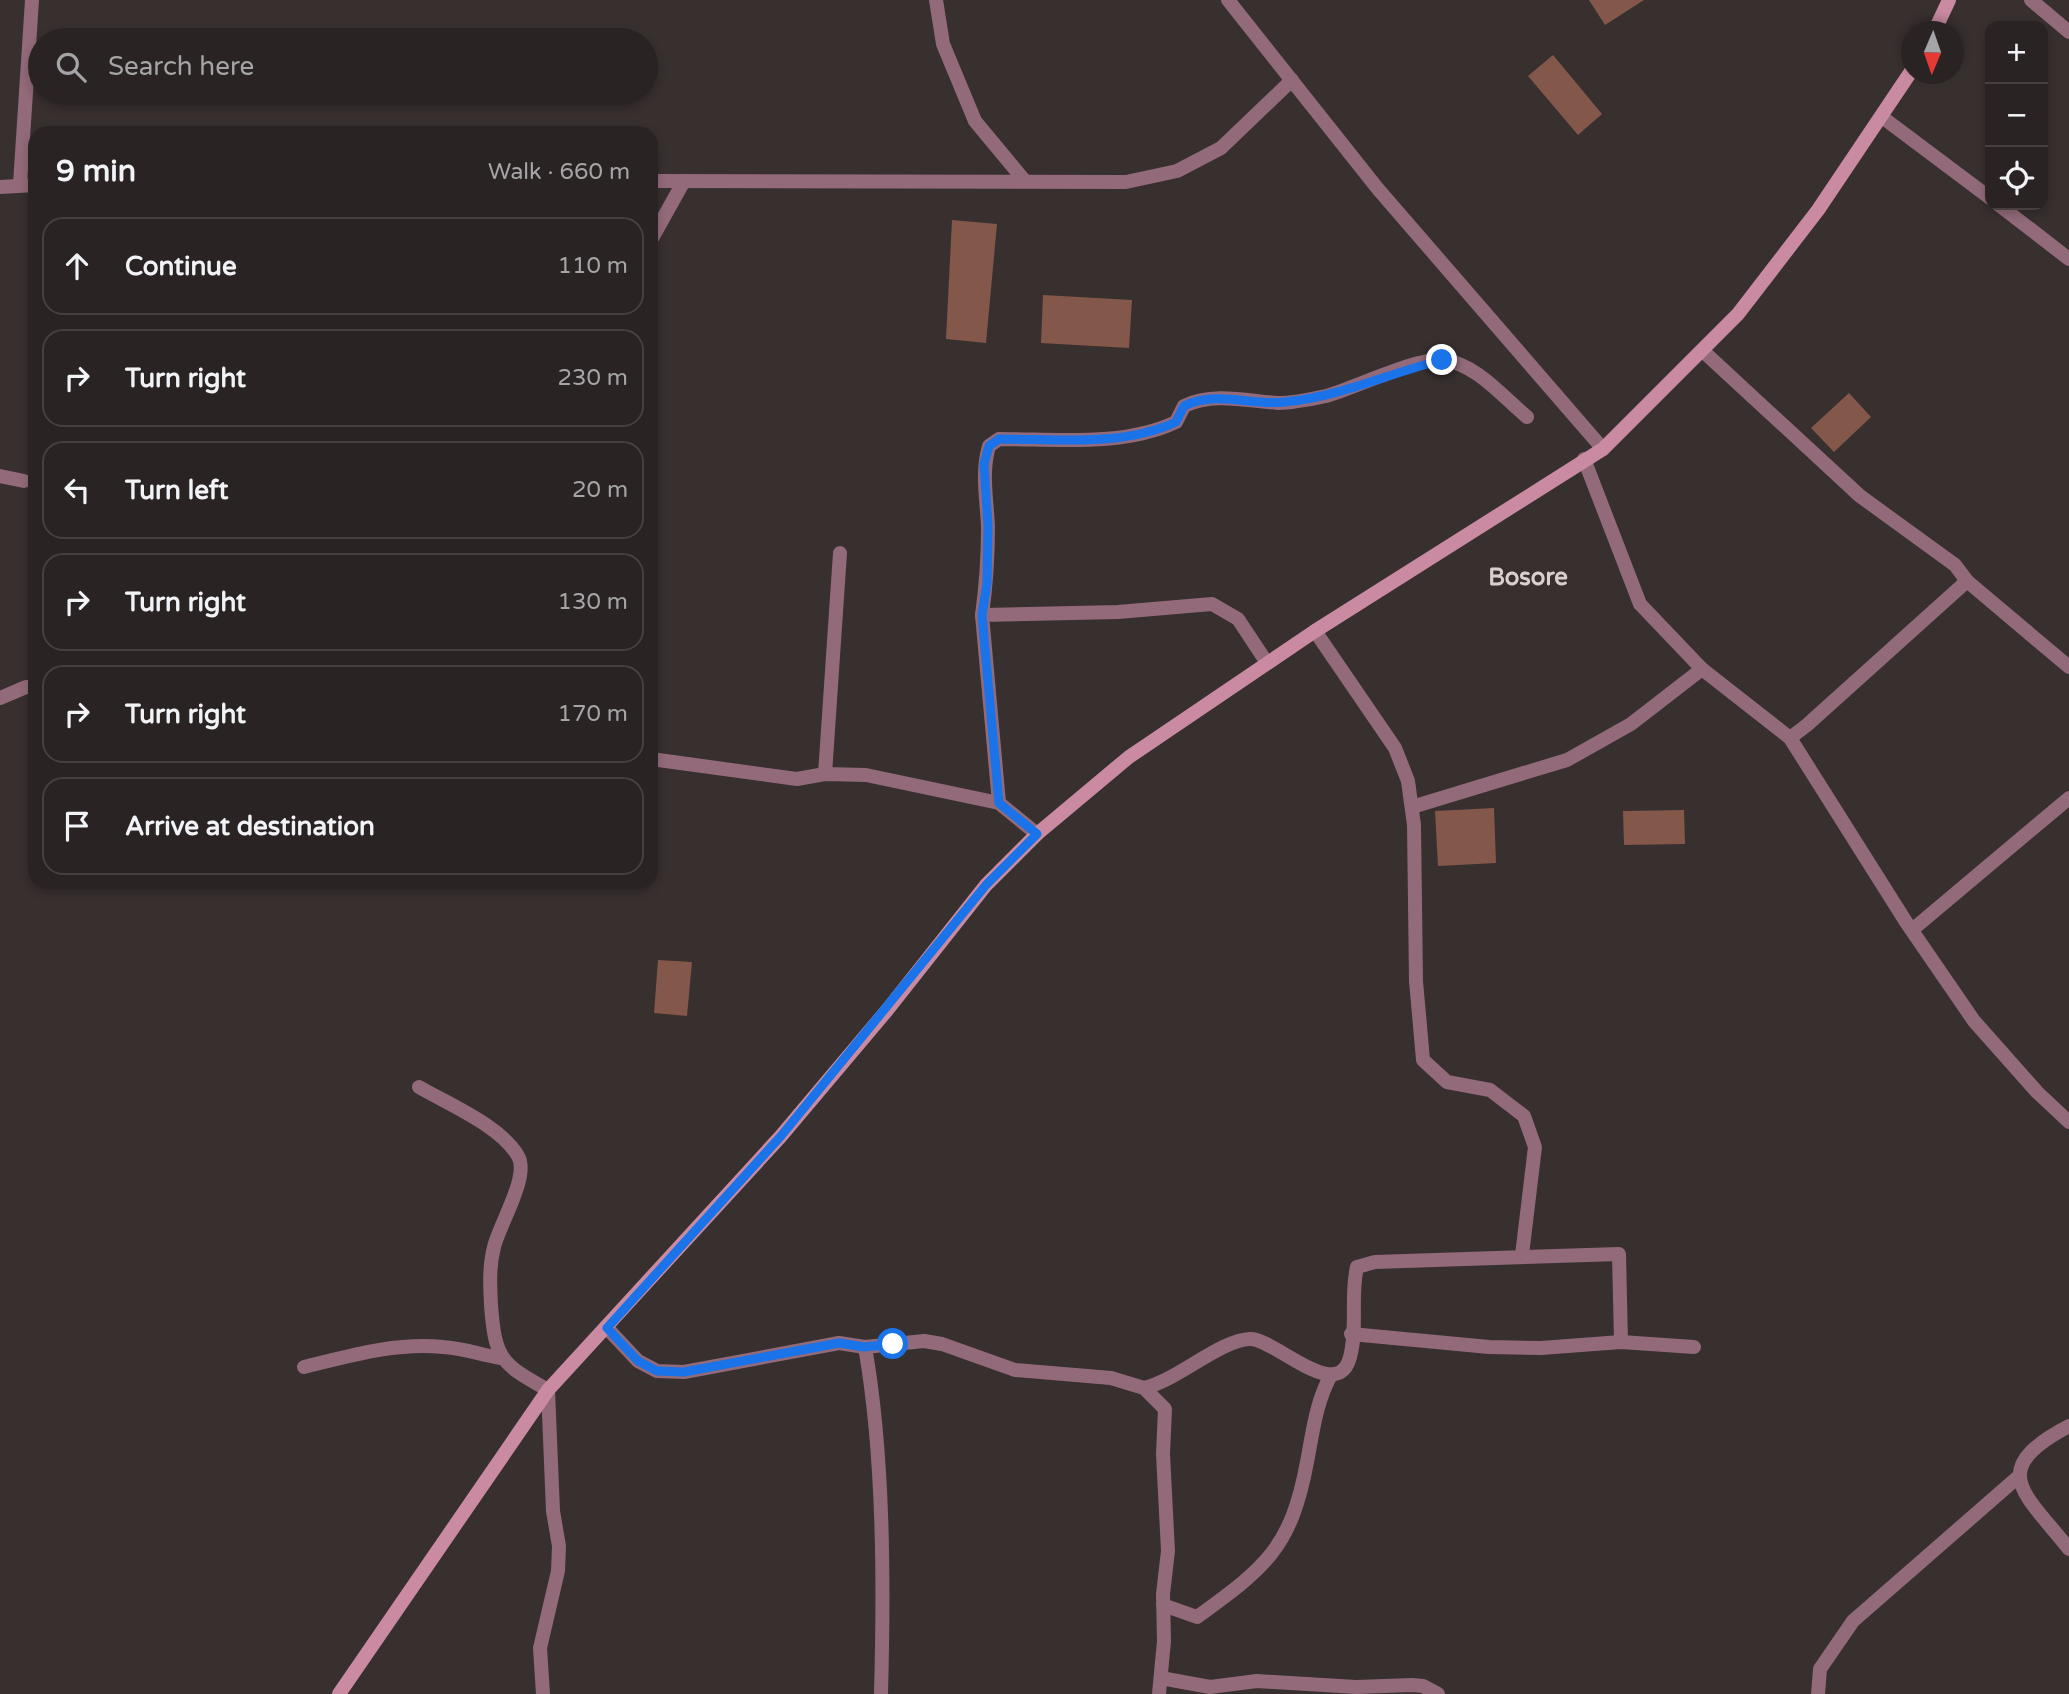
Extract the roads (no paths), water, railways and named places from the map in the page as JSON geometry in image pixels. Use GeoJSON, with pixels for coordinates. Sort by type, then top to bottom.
{"type":"FeatureCollection","features":[{"type":"Feature","properties":{"kind":"street"},"geometry":{"type":"LineString","coordinates":[[31,28],[32,0]]}},
{"type":"Feature","properties":{"kind":"street"},"geometry":{"type":"LineString","coordinates":[[936,0],[943,44],[975,121],[1024,180]]}},
{"type":"Feature","properties":{"kind":"street"},"geometry":{"type":"LineString","coordinates":[[1228,0],[1378,189],[1603,449]]}},
{"type":"Feature","properties":{"kind":"street"},"geometry":{"type":"LineString","coordinates":[[1939,21],[1949,0]]}},
{"type":"Feature","properties":{"kind":"street"},"geometry":{"type":"LineString","coordinates":[[2031,0],[2069,32]]}},
{"type":"Feature","properties":{"kind":"street"},"geometry":{"type":"LineString","coordinates":[[658,181],[1126,182],[1177,171],[1222,148],[1292,80]]}},
{"type":"Feature","properties":{"kind":"street"},"geometry":{"type":"LineString","coordinates":[[339,1694],[548,1391],[781,1136],[986,885],[1037,834],[1129,757],[1314,631],[1603,449],[1704,352],[1738,314],[1818,210],[1904,84]]}},
{"type":"Feature","properties":{"kind":"street"},"geometry":{"type":"LineString","coordinates":[[29,126],[30,105]]}},
{"type":"Feature","properties":{"kind":"street"},"geometry":{"type":"LineString","coordinates":[[1882,117],[1985,194]]}},
{"type":"Feature","properties":{"kind":"street"},"geometry":{"type":"LineString","coordinates":[[658,227],[684,181]]}},
{"type":"Feature","properties":{"kind":"street"},"geometry":{"type":"LineString","coordinates":[[0,187],[28,185]]}},
{"type":"Feature","properties":{"kind":"street"},"geometry":{"type":"LineString","coordinates":[[2005,210],[2069,259]]}},
{"type":"Feature","properties":{"kind":"street"},"geometry":{"type":"LineString","coordinates":[[1704,352],[1860,496],[1955,565],[1967,581],[2069,667]]}},
{"type":"Feature","properties":{"kind":"street"},"geometry":{"type":"LineString","coordinates":[[999,803],[982,615],[987,583],[988,526],[984,464],[989,446],[999,439],[1115,439],[1155,432],[1176,422],[1184,406],[1198,399],[1230,398],[1282,403],[1326,396],[1370,379],[1442,360],[1466,366],[1527,417]]}},
{"type":"Feature","properties":{"kind":"street"},"geometry":{"type":"LineString","coordinates":[[1584,459],[1640,604],[1702,669],[1790,737],[1912,930],[1974,1021],[2037,1092],[2069,1122]]}},
{"type":"Feature","properties":{"kind":"street"},"geometry":{"type":"LineString","coordinates":[[0,476],[24,481]]}},
{"type":"Feature","properties":{"kind":"street"},"geometry":{"type":"LineString","coordinates":[[825,774],[840,553]]}},
{"type":"Feature","properties":{"kind":"street"},"geometry":{"type":"LineString","coordinates":[[1790,737],[1807,725],[1967,581]]}},
{"type":"Feature","properties":{"kind":"street"},"geometry":{"type":"LineString","coordinates":[[982,615],[1118,612],[1212,604],[1238,619],[1268,663]]}},
{"type":"Feature","properties":{"kind":"street"},"geometry":{"type":"LineString","coordinates":[[1314,631],[1395,748],[1408,781],[1412,807],[1415,962],[1423,1060],[1447,1082],[1490,1090],[1524,1116],[1535,1147],[1522,1255]]}},
{"type":"Feature","properties":{"kind":"street"},"geometry":{"type":"LineString","coordinates":[[1412,807],[1567,760],[1631,724],[1702,669]]}},
{"type":"Feature","properties":{"kind":"street"},"geometry":{"type":"LineString","coordinates":[[0,698],[28,689]]}},
{"type":"Feature","properties":{"kind":"street"},"geometry":{"type":"LineString","coordinates":[[658,760],[797,779],[825,774],[866,775],[999,803],[1037,834]]}},
{"type":"Feature","properties":{"kind":"street"},"geometry":{"type":"LineString","coordinates":[[1912,930],[2069,798]]}},
{"type":"Feature","properties":{"kind":"street"},"geometry":{"type":"LineString","coordinates":[[419,1087],[504,1137],[520,1158],[520,1174],[494,1245],[489,1279],[493,1337],[501,1358],[519,1374],[548,1391]]}},
{"type":"Feature","properties":{"kind":"street"},"geometry":{"type":"LineString","coordinates":[[1163,1605],[1197,1616],[1233,1590],[1276,1550],[1292,1524],[1300,1499],[1320,1396],[1331,1375],[1344,1369],[1350,1358],[1352,1288],[1357,1267],[1375,1262],[1522,1255],[1619,1254],[1621,1342]]}},
{"type":"Feature","properties":{"kind":"street"},"geometry":{"type":"LineString","coordinates":[[607,1328],[638,1361],[657,1371],[684,1372],[839,1343],[864,1347],[924,1341],[942,1344],[1015,1370],[1111,1378],[1144,1388],[1165,1409],[1163,1454],[1168,1550],[1159,1694]]}},
{"type":"Feature","properties":{"kind":"street"},"geometry":{"type":"LineString","coordinates":[[1351,1334],[1489,1347],[1541,1348],[1621,1342],[1694,1347]]}},
{"type":"Feature","properties":{"kind":"street"},"geometry":{"type":"LineString","coordinates":[[1144,1388],[1181,1373],[1237,1341],[1252,1339],[1267,1342],[1310,1370],[1331,1375]]}},
{"type":"Feature","properties":{"kind":"street"},"geometry":{"type":"LineString","coordinates":[[304,1367],[382,1349],[417,1346],[443,1347],[501,1358]]}},
{"type":"Feature","properties":{"kind":"street"},"geometry":{"type":"LineString","coordinates":[[864,1347],[873,1396],[881,1595],[881,1694]]}},
{"type":"Feature","properties":{"kind":"street"},"geometry":{"type":"LineString","coordinates":[[543,1694],[540,1648],[558,1571],[559,1546],[554,1511],[548,1391]]}},
{"type":"Feature","properties":{"kind":"street"},"geometry":{"type":"LineString","coordinates":[[1818,1694],[1820,1669],[1853,1621],[2018,1477],[2023,1458],[2039,1442],[2069,1426]]}},
{"type":"Feature","properties":{"kind":"street"},"geometry":{"type":"LineString","coordinates":[[2018,1477],[2024,1494],[2069,1549]]}},
{"type":"Feature","properties":{"kind":"street"},"geometry":{"type":"LineString","coordinates":[[1161,1678],[1210,1687],[1247,1681],[1356,1687],[1412,1685],[1423,1686],[1438,1694]]}},
{"type":"Feature","properties":{"kind":"district","name":"Bosore"},"geometry":{"type":"Point","coordinates":[1528,577]}}]}
